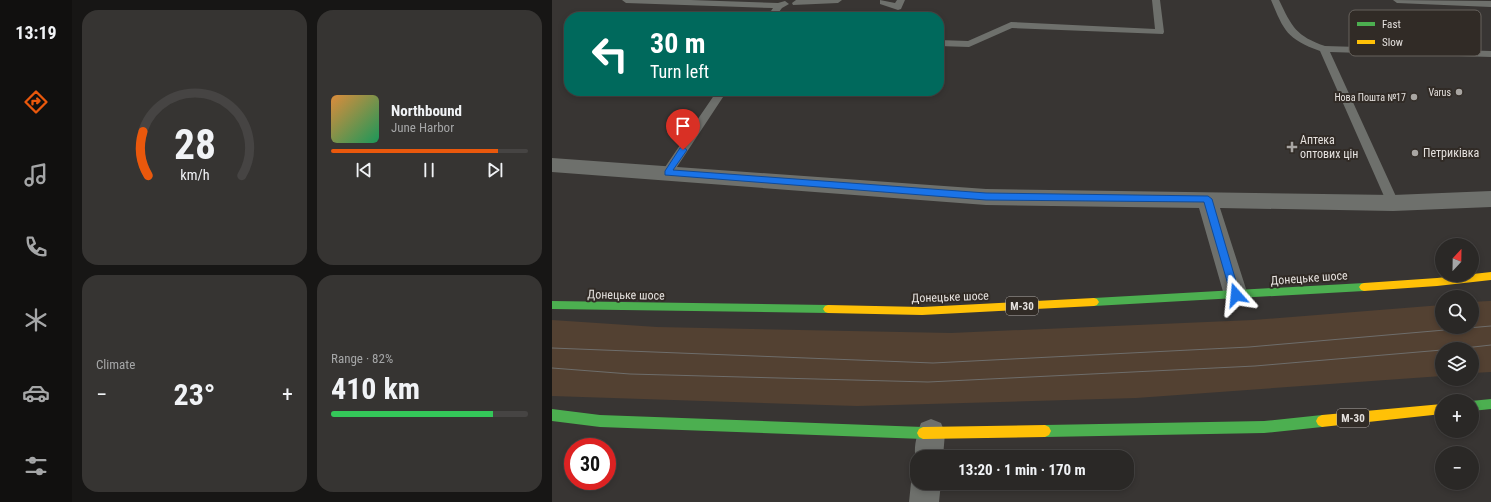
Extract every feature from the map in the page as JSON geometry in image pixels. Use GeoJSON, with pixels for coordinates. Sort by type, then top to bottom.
{"type":"FeatureCollection","features":[{"type":"Feature","properties":{"kind":"highway","name":"Донецьке шосе"},"geometry":{"type":"LineString","coordinates":[[552,305],[922,311],[1236,295],[1437,282],[1491,276]]}},
{"type":"Feature","properties":{"kind":"highway"},"geometry":{"type":"LineString","coordinates":[[1479,405],[1491,404]]}},
{"type":"Feature","properties":{"kind":"highway","name":"М-30"},"geometry":{"type":"LineString","coordinates":[[552,415],[600,421],[930,445],[1264,427],[1435,410]]}},
{"type":"Feature","properties":{"kind":"street"},"geometry":{"type":"LineString","coordinates":[[552,164],[986,197],[1208,199],[1393,203],[1491,199]]}},
{"type":"Feature","properties":{"kind":"street"},"geometry":{"type":"LineString","coordinates":[[1208,199],[1236,295]]}},
{"type":"Feature","properties":{"kind":"street"},"geometry":{"type":"LineString","coordinates":[[924,502],[925,490]]}},
{"type":"Feature","properties":{"kind":"lane"},"geometry":{"type":"LineString","coordinates":[[626,0],[779,6],[797,2],[838,0]]}},
{"type":"Feature","properties":{"kind":"lane"},"geometry":{"type":"LineString","coordinates":[[944,43],[969,44],[1011,25],[1160,32],[1156,0]]}},
{"type":"Feature","properties":{"kind":"lane"},"geometry":{"type":"LineString","coordinates":[[1275,0],[1289,30],[1300,41],[1324,49],[1349,50]]}},
{"type":"Feature","properties":{"kind":"lane"},"geometry":{"type":"LineString","coordinates":[[1397,0],[1491,4]]}},
{"type":"Feature","properties":{"kind":"lane"},"geometry":{"type":"LineString","coordinates":[[883,2],[900,4]]}},
{"type":"Feature","properties":{"kind":"lane"},"geometry":{"type":"LineString","coordinates":[[775,12],[779,6]]}},
{"type":"Feature","properties":{"kind":"lane"},"geometry":{"type":"LineString","coordinates":[[1324,49],[1393,203]]}},
{"type":"Feature","properties":{"kind":"lane"},"geometry":{"type":"LineString","coordinates":[[1481,54],[1491,54]]}},
{"type":"Feature","properties":{"kind":"lane"},"geometry":{"type":"LineString","coordinates":[[667,173],[719,96]]}},
{"type":"Feature","properties":{"kind":"shaded area"},"geometry":{"type":"Polygon","coordinates":[[[1491,301],[1491,372],[1479,373],[1479,342],[1435,342],[1435,377],[1136,398],[857,406],[552,396],[552,320],[657,327],[951,333],[1253,320],[1435,306],[1435,334],[1479,334],[1479,302],[1491,301]]]}},
{"type":"Feature","properties":{"kind":"tram line"},"geometry":{"type":"LineString","coordinates":[[552,348],[933,363],[1249,347],[1491,326]]}},
{"type":"Feature","properties":{"kind":"tram line"},"geometry":{"type":"LineString","coordinates":[[1479,346],[1491,345]]}},
{"type":"Feature","properties":{"kind":"tram line"},"geometry":{"type":"LineString","coordinates":[[552,368],[630,374],[928,382],[1255,366],[1435,351]]}},
{"type":"Feature","properties":{"kind":"traffic: fast"},"geometry":{"type":"LineString","coordinates":[[1094,302],[1364,287]]}},
{"type":"Feature","properties":{"kind":"traffic: fast"},"geometry":{"type":"LineString","coordinates":[[552,305],[828,309]]}},
{"type":"Feature","properties":{"kind":"traffic: fast"},"geometry":{"type":"LineString","coordinates":[[1479,405],[1491,404]]}},
{"type":"Feature","properties":{"kind":"traffic: fast"},"geometry":{"type":"LineString","coordinates":[[552,415],[600,421],[923,433]]}},
{"type":"Feature","properties":{"kind":"traffic: fast"},"geometry":{"type":"LineString","coordinates":[[1045,431],[1264,427],[1322,421]]}},
{"type":"Feature","properties":{"kind":"traffic: slow"},"geometry":{"type":"LineString","coordinates":[[1364,287],[1437,282],[1491,276]]}},
{"type":"Feature","properties":{"kind":"traffic: slow"},"geometry":{"type":"LineString","coordinates":[[828,309],[922,311],[1094,302]]}},
{"type":"Feature","properties":{"kind":"traffic: slow"},"geometry":{"type":"LineString","coordinates":[[1322,421],[1435,410]]}},
{"type":"Feature","properties":{"kind":"traffic: slow"},"geometry":{"type":"LineString","coordinates":[[923,433],[1045,431]]}},
{"type":"Feature","properties":{"kind":"place","name":"Varus"},"geometry":{"type":"Point","coordinates":[1459,92]}},
{"type":"Feature","properties":{"kind":"place","name":"Нова Пошта №17"},"geometry":{"type":"Point","coordinates":[1414,97]}},
{"type":"Feature","properties":{"kind":"place","name":"Аптека оптових цін"},"geometry":{"type":"Point","coordinates":[1292,147]}},
{"type":"Feature","properties":{"kind":"place","name":"Петриківка"},"geometry":{"type":"Point","coordinates":[1415,153]}},
{"type":"Feature","properties":{"kind":"route"},"geometry":{"type":"LineString","coordinates":[[683,150],[667,173],[986,197],[1208,199],[1223,256],[1236,295]]}}]}
